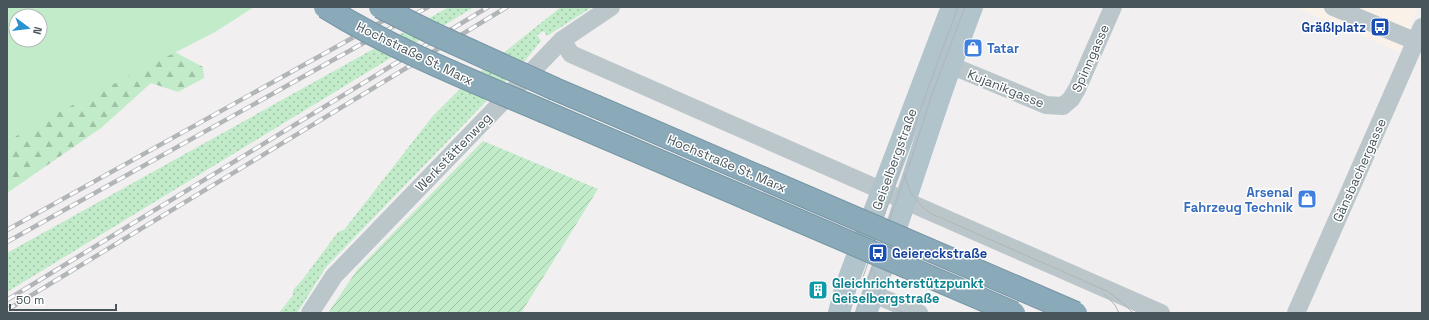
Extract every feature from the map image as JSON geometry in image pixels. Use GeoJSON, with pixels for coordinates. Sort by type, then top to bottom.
{"type":"FeatureCollection","features":[{"type":"Feature","properties":{"kind":"highway","name":"Hochstraße St. Marx"},"geometry":{"type":"LineString","coordinates":[[325,7],[423,59],[1014,313]]}},
{"type":"Feature","properties":{"kind":"highway","name":"Hochstraße St. Marx"},"geometry":{"type":"LineString","coordinates":[[380,7],[434,34],[555,89],[1076,313]]}},
{"type":"Feature","properties":{"kind":"main road","name":"Geiselbergstraße"},"geometry":{"type":"LineString","coordinates":[[839,313],[845,290],[952,7]]}},
{"type":"Feature","properties":{"kind":"main road","name":"Geiselbergstraße"},"geometry":{"type":"LineString","coordinates":[[870,303],[906,201],[930,122],[972,7]]}},
{"type":"Feature","properties":{"kind":"street","name":"Werkstättenweg"},"geometry":{"type":"LineString","coordinates":[[310,313],[334,276],[562,40],[612,7]]}},
{"type":"Feature","properties":{"kind":"street","name":"Spinngasse"},"geometry":{"type":"LineString","coordinates":[[1062,106],[1071,99],[1077,89],[1113,7]]}},
{"type":"Feature","properties":{"kind":"street"},"geometry":{"type":"LineString","coordinates":[[1333,7],[1420,38]]}},
{"type":"Feature","properties":{"kind":"street","name":"Gänsbachergasse"},"geometry":{"type":"LineString","coordinates":[[1296,313],[1420,38]]}},
{"type":"Feature","properties":{"kind":"street"},"geometry":{"type":"LineString","coordinates":[[562,40],[571,54],[1161,313]]}},
{"type":"Feature","properties":{"kind":"street","name":"Kujanikgasse"},"geometry":{"type":"LineString","coordinates":[[950,65],[1046,105],[1062,106]]}},
{"type":"Feature","properties":{"kind":"street"},"geometry":{"type":"LineString","coordinates":[[870,303],[919,313]]}},
{"type":"Feature","properties":{"kind":"shaded area"},"geometry":{"type":"Polygon","coordinates":[[[1295,7],[1418,7],[1399,52],[1295,7]]]}},
{"type":"Feature","properties":{"kind":"green space"},"geometry":{"type":"Polygon","coordinates":[[[7,7],[254,7],[215,32],[34,125],[7,142],[7,7]]]}},
{"type":"Feature","properties":{"kind":"green space"},"geometry":{"type":"Polygon","coordinates":[[[449,7],[474,7],[7,292],[7,253],[449,7]]]}},
{"type":"Feature","properties":{"kind":"green space"},"geometry":{"type":"Polygon","coordinates":[[[561,7],[592,7],[547,36],[544,31],[537,35],[541,41],[523,63],[326,267],[297,313],[279,313],[293,295],[293,290],[338,232],[344,230],[432,117],[467,82],[561,7]]]}},
{"type":"Feature","properties":{"kind":"green space"},"geometry":{"type":"Polygon","coordinates":[[[173,51],[203,67],[204,78],[178,92],[151,83],[101,128],[7,193],[7,105],[173,51]]]}},
{"type":"Feature","properties":{"kind":"green space"},"geometry":{"type":"Polygon","coordinates":[[[483,141],[598,189],[521,313],[328,313],[357,270],[483,141]]]}},
{"type":"Feature","properties":{"kind":"tram line"},"geometry":{"type":"LineString","coordinates":[[860,286],[927,91],[958,7]]}},
{"type":"Feature","properties":{"kind":"tram line"},"geometry":{"type":"LineString","coordinates":[[856,313],[912,157],[932,94],[965,7]]}},
{"type":"Feature","properties":{"kind":"tram line"},"geometry":{"type":"LineString","coordinates":[[905,175],[906,181],[914,198],[922,207],[932,214],[1107,291],[1133,313]]}},
{"type":"Feature","properties":{"kind":"tram line"},"geometry":{"type":"LineString","coordinates":[[874,270],[876,285],[882,297],[891,306],[905,313]]}},
{"type":"Feature","properties":{"kind":"tram line"},"geometry":{"type":"LineString","coordinates":[[1104,294],[1115,305],[1119,313]]}},
{"type":"Feature","properties":{"kind":"railway"},"geometry":{"type":"LineString","coordinates":[[7,230],[408,7]]}},
{"type":"Feature","properties":{"kind":"railway"},"geometry":{"type":"LineString","coordinates":[[7,242],[428,7]]}},
{"type":"Feature","properties":{"kind":"railway"},"geometry":{"type":"LineString","coordinates":[[7,300],[488,7]]}},
{"type":"Feature","properties":{"kind":"railway"},"geometry":{"type":"LineString","coordinates":[[7,310],[507,7]]}},
{"type":"Feature","properties":{"kind":"place","name":"Gräßlplatz"},"geometry":{"type":"Point","coordinates":[1380,27]}},
{"type":"Feature","properties":{"kind":"place","name":"Tatar"},"geometry":{"type":"Point","coordinates":[973,48]}},
{"type":"Feature","properties":{"kind":"place","name":"Arsenal Fahrzeug Technik"},"geometry":{"type":"Point","coordinates":[1307,199]}},
{"type":"Feature","properties":{"kind":"place","name":"Geiereckstraße"},"geometry":{"type":"Point","coordinates":[878,253]}},
{"type":"Feature","properties":{"kind":"place","name":"Gleichrichterstützpunkt Geiselbergstraße"},"geometry":{"type":"Point","coordinates":[818,290]}}]}
